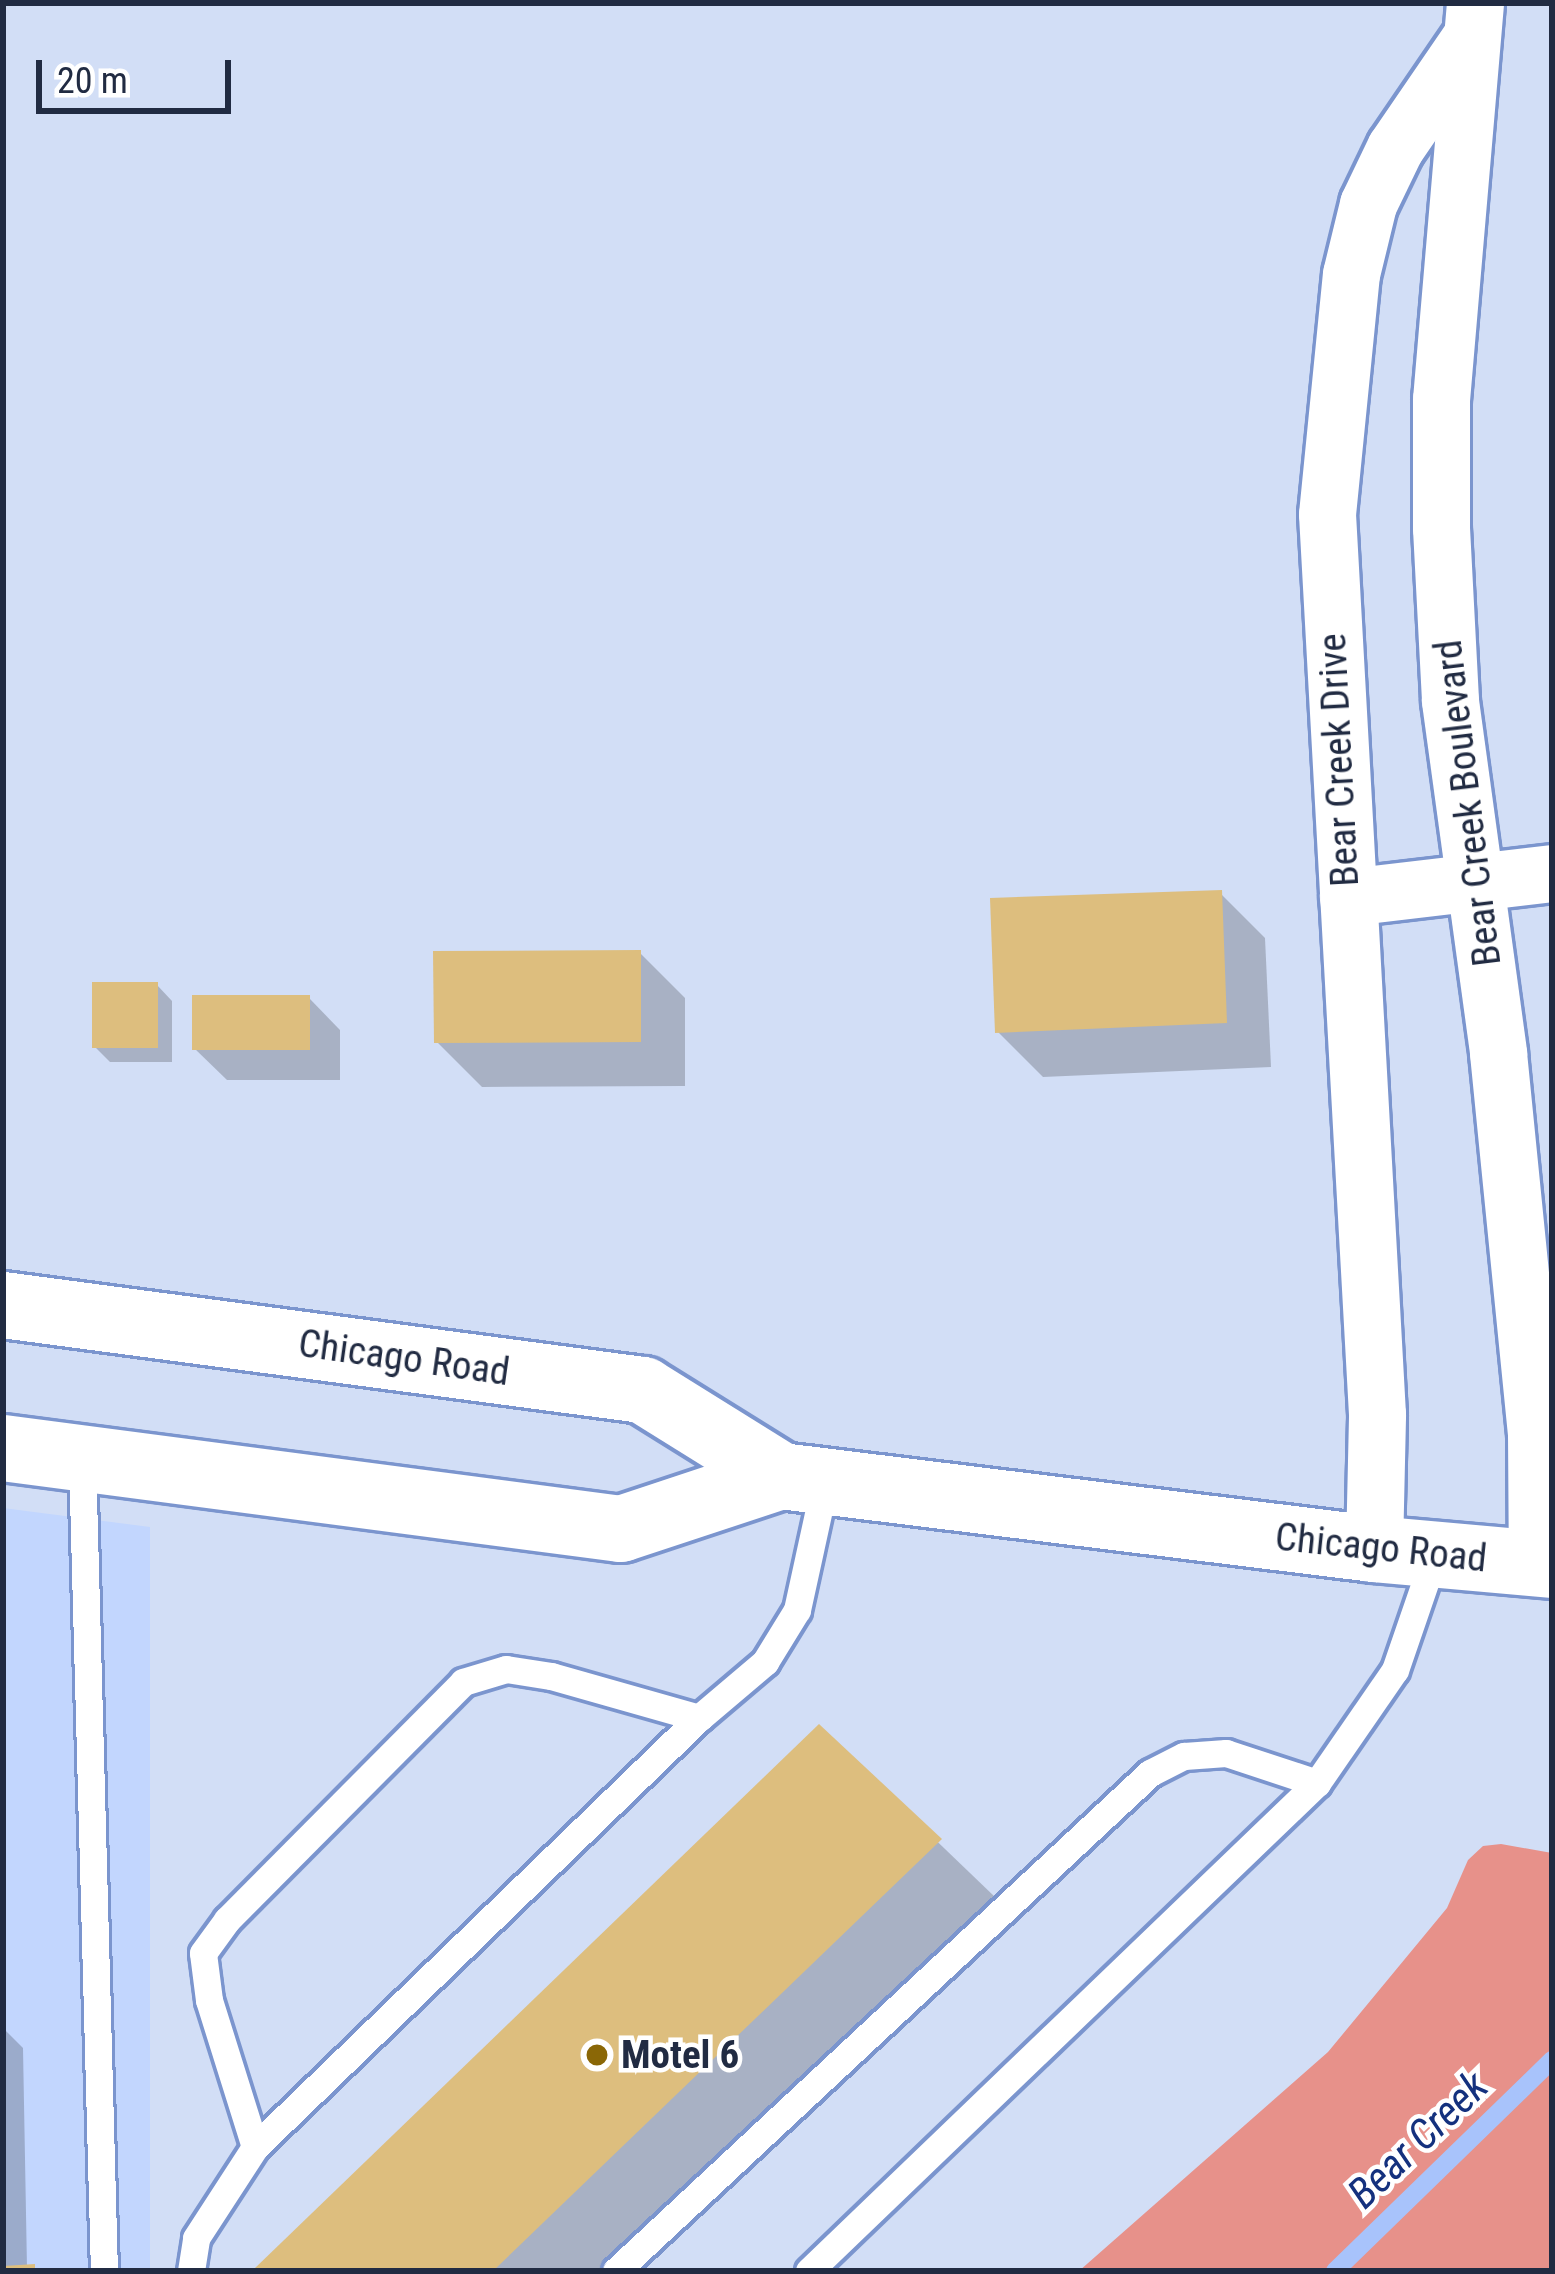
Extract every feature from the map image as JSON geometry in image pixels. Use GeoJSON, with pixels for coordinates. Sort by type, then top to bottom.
{"type":"FeatureCollection","features":[{"type":"Feature","properties":{"kind":"main road","name":"Chicago Road"},"geometry":{"type":"LineString","coordinates":[[3,1305],[643,1390],[803,1479],[1404,1552],[1544,1564]]}},
{"type":"Feature","properties":{"kind":"main road","name":"Chicago Road"},"geometry":{"type":"LineString","coordinates":[[3,1448],[621,1529],[803,1479]]}},
{"type":"Feature","properties":{"kind":"street","name":"Bear Creek Boulevard"},"geometry":{"type":"LineString","coordinates":[[1472,22],[1441,399],[1441,528],[1450,701],[1498,1052],[1536,1433],[1544,1564]]}},
{"type":"Feature","properties":{"kind":"street","name":"Bear Creek Drive"},"geometry":{"type":"LineString","coordinates":[[1404,1552],[1377,1414],[1327,514],[1351,274],[1367,204],[1395,148],[1472,22]]}},
{"type":"Feature","properties":{"kind":"street"},"geometry":{"type":"LineString","coordinates":[[1348,897],[1552,873]]}},
{"type":"Feature","properties":{"kind":"lane"},"geometry":{"type":"LineString","coordinates":[[82,1459],[104,2271]]}},
{"type":"Feature","properties":{"kind":"lane"},"geometry":{"type":"LineString","coordinates":[[191,2271],[196,2238],[255,2147],[698,1718],[765,1662],[796,1610],[803,1479]]}},
{"type":"Feature","properties":{"kind":"lane"},"geometry":{"type":"LineString","coordinates":[[809,2271],[1317,1784],[1395,1670],[1404,1552]]}},
{"type":"Feature","properties":{"kind":"lane"},"geometry":{"type":"LineString","coordinates":[[255,2147],[209,2000],[203,1953],[227,1920],[463,1682],[506,1669],[551,1676],[698,1718]]}},
{"type":"Feature","properties":{"kind":"lane"},"geometry":{"type":"LineString","coordinates":[[616,2271],[1150,1773],[1184,1756],[1226,1753],[1317,1784]]}},
{"type":"Feature","properties":{"kind":"shaded area"},"geometry":{"type":"Polygon","coordinates":[[[3,1508],[150,1527],[150,2271],[3,2271],[3,1508]]]}},
{"type":"Feature","properties":{"kind":"shaded area"},"geometry":{"type":"Polygon","coordinates":[[[1501,1844],[1552,1853],[1552,2271],[1079,2271],[1328,2052],[1447,1908],[1468,1860],[1483,1846],[1501,1844]]]}},
{"type":"Feature","properties":{"kind":"building"},"geometry":{"type":"Polygon","coordinates":[[[1222,890],[1227,1023],[995,1033],[990,898],[1222,890]]]}},
{"type":"Feature","properties":{"kind":"building"},"geometry":{"type":"Polygon","coordinates":[[[641,950],[641,1042],[434,1043],[433,951],[641,950]]]}},
{"type":"Feature","properties":{"kind":"building"},"geometry":{"type":"Polygon","coordinates":[[[92,982],[158,982],[158,1048],[92,1048],[92,982]]]}},
{"type":"Feature","properties":{"kind":"building"},"geometry":{"type":"Polygon","coordinates":[[[192,995],[310,995],[310,1050],[192,1050],[192,995]]]}},
{"type":"Feature","properties":{"kind":"building","name":"Motel 6"},"geometry":{"type":"Polygon","coordinates":[[[819,1724],[942,1839],[493,2271],[252,2271],[819,1724]]]}},
{"type":"Feature","properties":{"kind":"building"},"geometry":{"type":"Polygon","coordinates":[[[35,2264],[35,2271],[3,2271],[3,2266],[35,2264]]]}},
{"type":"Feature","properties":{"kind":"waterway","name":"Bear Creek"},"geometry":{"type":"LineString","coordinates":[[1335,2271],[1552,2060]]}},
{"type":"Feature","properties":{"kind":"place","name":"Motel 6"},"geometry":{"type":"Point","coordinates":[597,2055]}}]}
